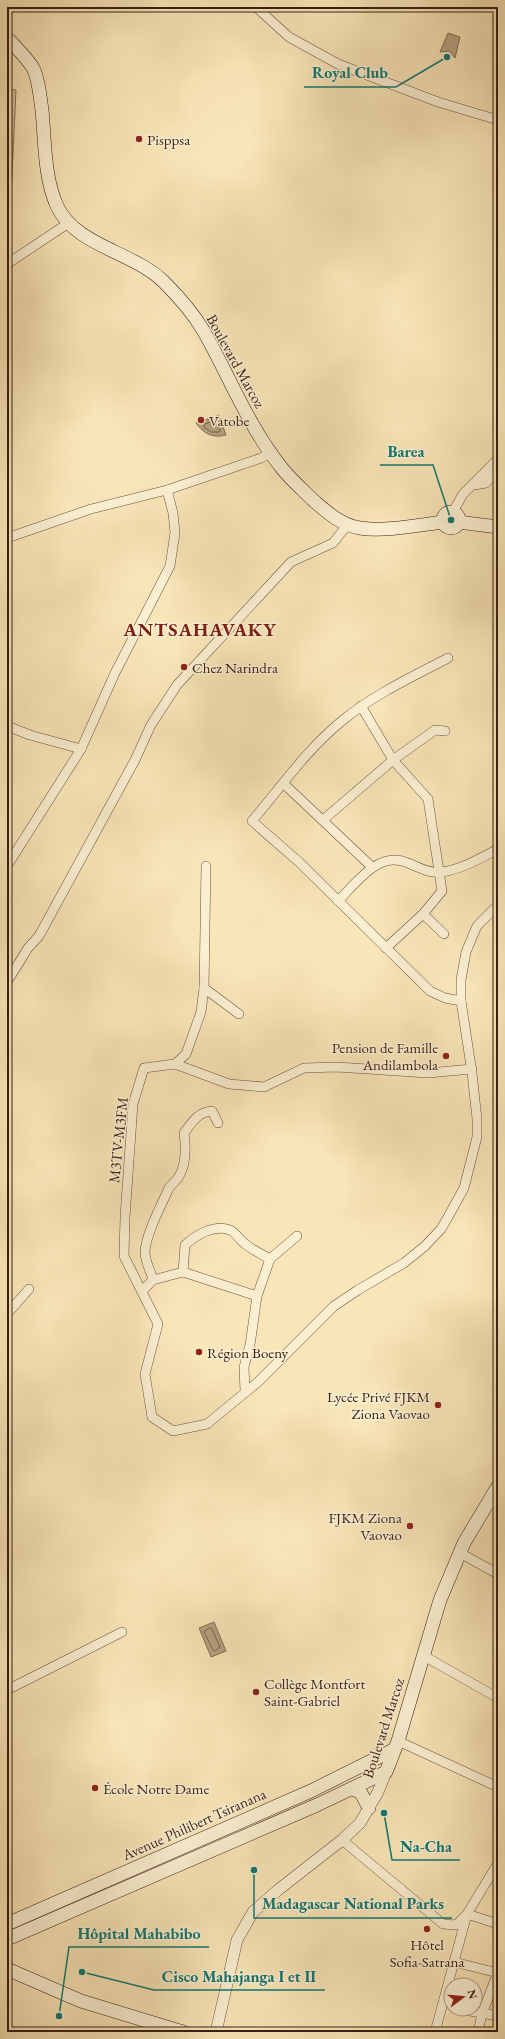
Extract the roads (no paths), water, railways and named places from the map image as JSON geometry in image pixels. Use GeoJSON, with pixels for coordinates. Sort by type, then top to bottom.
{"type":"FeatureCollection","features":[{"type":"Feature","properties":{"kind":"main road","name":"Boulevard Marcoz"},"geometry":{"type":"LineString","coordinates":[[7,38],[34,69],[40,96],[48,171],[52,190],[57,206],[67,224],[88,238],[138,263],[162,280],[178,298],[202,328],[235,389],[246,414],[270,453],[298,485],[333,517],[360,528],[443,522],[450,528],[455,527],[456,517]]}},
{"type":"Feature","properties":{"kind":"main road"},"geometry":{"type":"LineString","coordinates":[[456,517],[498,527]]}},
{"type":"Feature","properties":{"kind":"main road","name":"Boulevard Marcoz"},"geometry":{"type":"LineString","coordinates":[[386,1772],[424,1656],[440,1600],[460,1553],[498,1486]]}},
{"type":"Feature","properties":{"kind":"main road","name":"Avenue Philibert Tsiranana"},"geometry":{"type":"LineString","coordinates":[[7,1924],[311,1791],[395,1746]]}},
{"type":"Feature","properties":{"kind":"main road","name":"Avenue Philibert Tsiranana"},"geometry":{"type":"LineString","coordinates":[[7,1939],[317,1805],[386,1772]]}},
{"type":"Feature","properties":{"kind":"main road"},"geometry":{"type":"LineString","coordinates":[[353,1789],[361,1793],[370,1808]]}},
{"type":"Feature","properties":{"kind":"main road"},"geometry":{"type":"LineString","coordinates":[[311,1791],[317,1805]]}},
{"type":"Feature","properties":{"kind":"main road"},"geometry":{"type":"LineString","coordinates":[[230,1826],[236,1840]]}},
{"type":"Feature","properties":{"kind":"main road"},"geometry":{"type":"LineString","coordinates":[[7,1969],[81,2001],[183,2032]]}},
{"type":"Feature","properties":{"kind":"street"},"geometry":{"type":"LineString","coordinates":[[256,7],[289,37],[338,64],[438,102],[498,120]]}},
{"type":"Feature","properties":{"kind":"street"},"geometry":{"type":"LineString","coordinates":[[7,264],[67,224]]}},
{"type":"Feature","properties":{"kind":"street"},"geometry":{"type":"LineString","coordinates":[[7,538],[91,509],[167,490],[262,458],[270,453]]}},
{"type":"Feature","properties":{"kind":"street"},"geometry":{"type":"LineString","coordinates":[[456,517],[463,494],[474,485],[482,474],[498,459]]}},
{"type":"Feature","properties":{"kind":"street"},"geometry":{"type":"LineString","coordinates":[[474,485],[486,483],[498,469]]}},
{"type":"Feature","properties":{"kind":"street"},"geometry":{"type":"LineString","coordinates":[[7,866],[81,749],[115,673],[170,566],[175,533],[173,513],[167,490]]}},
{"type":"Feature","properties":{"kind":"street"},"geometry":{"type":"LineString","coordinates":[[7,982],[28,948],[39,936],[136,759],[151,725],[177,685],[291,562],[334,543],[348,524]]}},
{"type":"Feature","properties":{"kind":"street"},"geometry":{"type":"LineString","coordinates":[[448,658],[361,706],[342,721],[309,753],[252,821],[338,901],[430,991],[445,998],[461,1001]]}},
{"type":"Feature","properties":{"kind":"street"},"geometry":{"type":"LineString","coordinates":[[361,706],[394,760],[428,799],[442,891],[423,914],[386,948]]}},
{"type":"Feature","properties":{"kind":"street"},"geometry":{"type":"LineString","coordinates":[[7,726],[30,735],[81,749]]}},
{"type":"Feature","properties":{"kind":"street"},"geometry":{"type":"LineString","coordinates":[[323,820],[394,760],[435,730],[445,731]]}},
{"type":"Feature","properties":{"kind":"street"},"geometry":{"type":"LineString","coordinates":[[284,784],[372,867]]}},
{"type":"Feature","properties":{"kind":"street"},"geometry":{"type":"LineString","coordinates":[[338,901],[372,867],[390,859],[402,860],[423,869],[440,872],[472,862],[498,849]]}},
{"type":"Feature","properties":{"kind":"street"},"geometry":{"type":"LineString","coordinates":[[206,866],[204,988],[201,1012],[186,1054],[175,1064],[229,1084],[264,1087],[304,1068],[337,1067],[428,1073],[472,1069]]}},
{"type":"Feature","properties":{"kind":"street"},"geometry":{"type":"LineString","coordinates":[[245,1391],[258,1382],[334,1306],[404,1263],[441,1229],[464,1188],[477,1137],[477,1119],[472,1069],[461,1001],[461,980],[466,952],[477,926],[498,905]]}},
{"type":"Feature","properties":{"kind":"street"},"geometry":{"type":"LineString","coordinates":[[423,914],[444,934]]}},
{"type":"Feature","properties":{"kind":"street"},"geometry":{"type":"LineString","coordinates":[[204,988],[240,1014]]}},
{"type":"Feature","properties":{"kind":"street","name":"M3TV-M3FM"},"geometry":{"type":"LineString","coordinates":[[175,1064],[144,1068],[133,1104],[125,1210],[124,1256],[158,1324],[145,1374],[152,1417],[173,1431],[207,1424],[245,1391]]}},
{"type":"Feature","properties":{"kind":"street"},"geometry":{"type":"LineString","coordinates":[[153,1280],[145,1254],[152,1224],[166,1200],[169,1189],[178,1178],[183,1164],[186,1144],[184,1133],[194,1119],[204,1111],[212,1110],[218,1123]]}},
{"type":"Feature","properties":{"kind":"street"},"geometry":{"type":"LineString","coordinates":[[183,1272],[185,1245],[194,1237],[218,1229],[231,1230],[244,1243],[270,1259]]}},
{"type":"Feature","properties":{"kind":"street"},"geometry":{"type":"LineString","coordinates":[[245,1391],[244,1367],[250,1345],[257,1296],[270,1259],[296,1236]]}},
{"type":"Feature","properties":{"kind":"street"},"geometry":{"type":"LineString","coordinates":[[142,1291],[153,1280],[183,1272],[257,1296]]}},
{"type":"Feature","properties":{"kind":"street"},"geometry":{"type":"LineString","coordinates":[[7,1314],[30,1289]]}},
{"type":"Feature","properties":{"kind":"street"},"geometry":{"type":"LineString","coordinates":[[460,1553],[498,1574]]}},
{"type":"Feature","properties":{"kind":"street"},"geometry":{"type":"LineString","coordinates":[[7,1690],[122,1632]]}},
{"type":"Feature","properties":{"kind":"street"},"geometry":{"type":"LineString","coordinates":[[424,1656],[498,1698]]}},
{"type":"Feature","properties":{"kind":"street"},"geometry":{"type":"LineString","coordinates":[[395,1746],[498,1787]]}},
{"type":"Feature","properties":{"kind":"street","name":"Boulevard Marcoz"},"geometry":{"type":"LineString","coordinates":[[216,2032],[237,1940],[253,1912],[278,1890],[342,1840],[360,1823],[370,1808],[386,1772]]}},
{"type":"Feature","properties":{"kind":"street"},"geometry":{"type":"LineString","coordinates":[[342,1840],[443,1924],[456,1925],[467,1914],[494,1879],[498,1863]]}},
{"type":"Feature","properties":{"kind":"street"},"geometry":{"type":"LineString","coordinates":[[467,1914],[498,1924]]}},
{"type":"Feature","properties":{"kind":"street"},"geometry":{"type":"LineString","coordinates":[[435,2032],[441,2005],[467,1914]]}},
{"type":"Feature","properties":{"kind":"street"},"geometry":{"type":"LineString","coordinates":[[454,1962],[498,1973],[483,2011]]}},
{"type":"Feature","properties":{"kind":"street"},"geometry":{"type":"LineString","coordinates":[[483,2014],[498,2016]]}},
{"type":"Feature","properties":{"kind":"street"},"geometry":{"type":"LineString","coordinates":[[478,2032],[481,2017]]}},
{"type":"Feature","properties":{"kind":"water"},"geometry":{"type":"Polygon","coordinates":[[[448,33],[460,37],[455,58],[449,51],[440,52],[448,33]]]}},
{"type":"Feature","properties":{"kind":"water"},"geometry":{"type":"Polygon","coordinates":[[[219,415],[226,435],[210,435],[196,423],[219,415]]]}},
{"type":"Feature","properties":{"kind":"water"},"geometry":{"type":"Polygon","coordinates":[[[214,1622],[226,1651],[211,1657],[199,1628],[214,1622]]]}},
{"type":"Feature","properties":{"kind":"place","name":"Royal Club"},"geometry":{"type":"Point","coordinates":[447,57]}},
{"type":"Feature","properties":{"kind":"place","name":"Pisppsa"},"geometry":{"type":"Point","coordinates":[139,139]}},
{"type":"Feature","properties":{"kind":"place","name":"Vatobe"},"geometry":{"type":"Point","coordinates":[201,420]}},
{"type":"Feature","properties":{"kind":"place","name":"Barea"},"geometry":{"type":"Point","coordinates":[451,520]}},
{"type":"Feature","properties":{"kind":"place","name":"Chez Narindra"},"geometry":{"type":"Point","coordinates":[184,667]}},
{"type":"Feature","properties":{"kind":"place","name":"Pension de Famille Andilambola"},"geometry":{"type":"Point","coordinates":[446,1056]}},
{"type":"Feature","properties":{"kind":"place","name":"Région Boeny"},"geometry":{"type":"Point","coordinates":[199,1352]}},
{"type":"Feature","properties":{"kind":"place","name":"Lycée Privé FJKM Ziona Vaovao"},"geometry":{"type":"Point","coordinates":[438,1405]}},
{"type":"Feature","properties":{"kind":"place","name":"FJKM Ziona Vaovao"},"geometry":{"type":"Point","coordinates":[410,1526]}},
{"type":"Feature","properties":{"kind":"place","name":"Collège Montfort Saint-Gabriel"},"geometry":{"type":"Point","coordinates":[256,1692]}},
{"type":"Feature","properties":{"kind":"place","name":"École Notre Dame"},"geometry":{"type":"Point","coordinates":[95,1788]}},
{"type":"Feature","properties":{"kind":"place","name":"Na-Cha"},"geometry":{"type":"Point","coordinates":[384,1813]}},
{"type":"Feature","properties":{"kind":"place","name":"Madagascar National Parks"},"geometry":{"type":"Point","coordinates":[254,1870]}},
{"type":"Feature","properties":{"kind":"place","name":"Hôtel Sofia-Satrana"},"geometry":{"type":"Point","coordinates":[427,1929]}},
{"type":"Feature","properties":{"kind":"place","name":"Cisco Mahajanga I et II"},"geometry":{"type":"Point","coordinates":[82,1972]}},
{"type":"Feature","properties":{"kind":"place","name":"Hôpital Mahabibo"},"geometry":{"type":"Point","coordinates":[59,2016]}},
{"type":"Feature","properties":{"kind":"district","name":"ANTSAHAVAKY"},"geometry":{"type":"Point","coordinates":[200,629]}}]}
